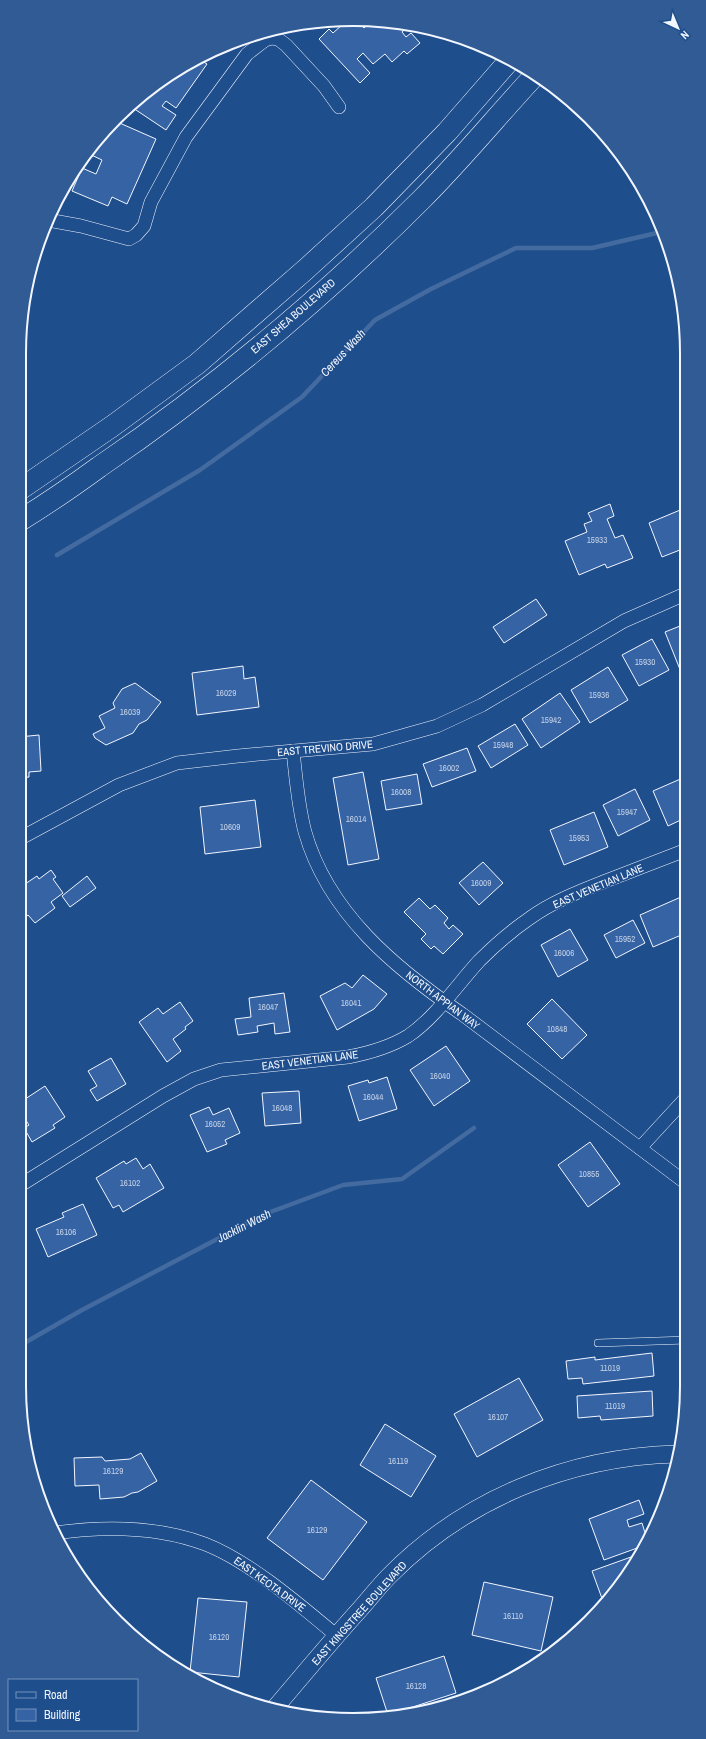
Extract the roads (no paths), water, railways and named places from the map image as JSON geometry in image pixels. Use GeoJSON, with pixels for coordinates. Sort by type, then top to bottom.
{"type":"FeatureCollection","features":[{"type":"Feature","properties":{"kind":"main road"},"geometry":{"type":"LineString","coordinates":[[26,485],[97,437],[197,364],[305,270],[374,207],[447,132],[506,64]]}},
{"type":"Feature","properties":{"kind":"main road","name":"EAST SHEA BOULEVARD"},"geometry":{"type":"LineString","coordinates":[[26,516],[112,459],[195,399],[284,325],[345,271],[423,198],[531,79]]}},
{"type":"Feature","properties":{"kind":"main road"},"geometry":{"type":"LineString","coordinates":[[97,437],[112,459]]}},
{"type":"Feature","properties":{"kind":"street"},"geometry":{"type":"LineString","coordinates":[[54,221],[81,226],[129,239],[136,235],[144,226],[151,202],[186,137],[247,54],[265,40],[272,38],[278,39],[286,45],[324,86],[339,107]]}},
{"type":"Feature","properties":{"kind":"street","name":"EAST TREVINO DRIVE"},"geometry":{"type":"LineString","coordinates":[[26,835],[119,785],[177,763],[373,744],[437,726],[482,705],[624,621],[680,596]]}},
{"type":"Feature","properties":{"kind":"street","name":"NORTH APPIAN WAY"},"geometry":{"type":"LineString","coordinates":[[293,751],[299,805],[305,832],[316,861],[335,897],[361,931],[386,957],[444,1002],[680,1178]]}},
{"type":"Feature","properties":{"kind":"street","name":"EAST VENETIAN LANE"},"geometry":{"type":"LineString","coordinates":[[26,1182],[163,1096],[194,1079],[221,1070],[348,1057],[369,1053],[390,1045],[408,1035],[444,1002],[462,983],[478,962],[504,937],[531,916],[563,899],[680,852]]}},
{"type":"Feature","properties":{"kind":"street"},"geometry":{"type":"LineString","coordinates":[[640,1148],[680,1105]]}},
{"type":"Feature","properties":{"kind":"street","name":"EAST KINGSTREE BOULEVARD"},"geometry":{"type":"LineString","coordinates":[[278,1704],[388,1577],[406,1560],[453,1523],[483,1504],[528,1484],[567,1470],[629,1457],[673,1454]]}},
{"type":"Feature","properties":{"kind":"street","name":"EAST KEOTA DRIVE"},"geometry":{"type":"LineString","coordinates":[[61,1532],[75,1530],[130,1529],[169,1534],[205,1544],[232,1557],[257,1573],[314,1616],[337,1636]]}},
{"type":"Feature","properties":{"kind":"lane"},"geometry":{"type":"LineString","coordinates":[[598,1343],[680,1340]]}},
{"type":"Feature","properties":{"kind":"waterway","name":"Cereus Wash"},"geometry":{"type":"LineString","coordinates":[[57,555],[200,470],[302,397],[375,320],[431,289],[516,248],[592,248],[657,233]]}},
{"type":"Feature","properties":{"kind":"waterway","name":"Jacklin Wash"},"geometry":{"type":"LineString","coordinates":[[26,1342],[82,1310],[265,1214],[343,1185],[402,1179],[474,1128]]}}]}
